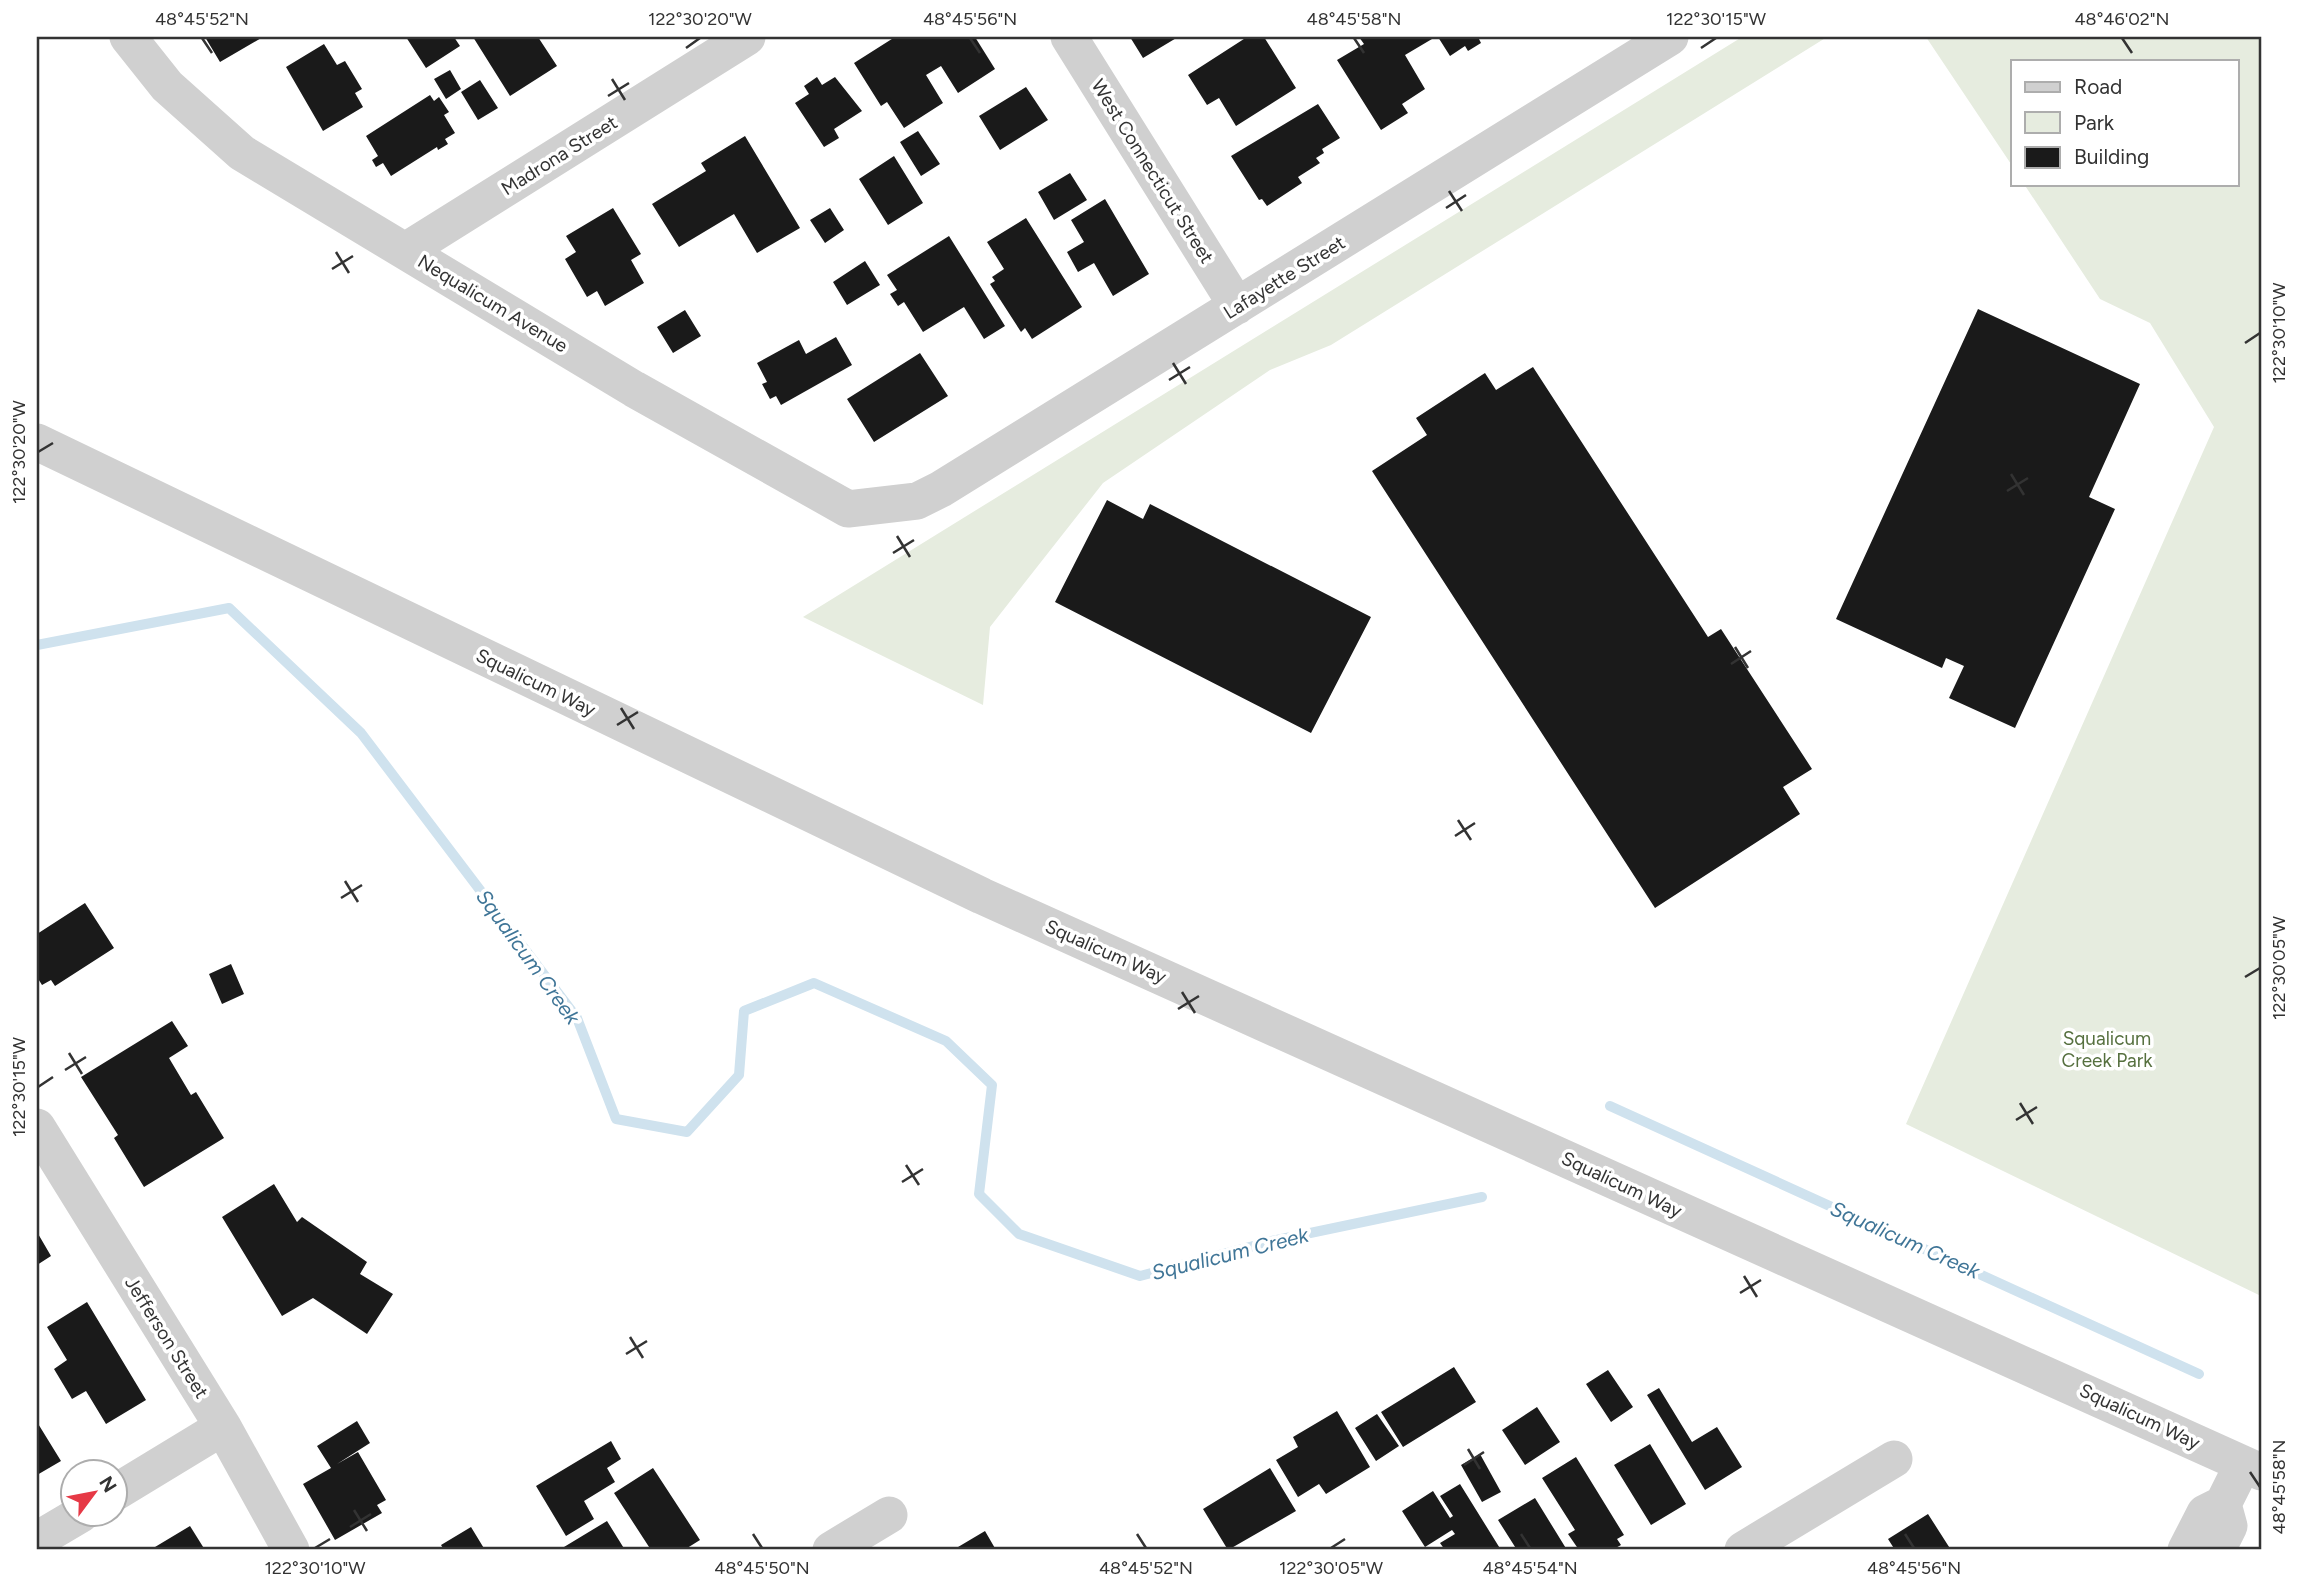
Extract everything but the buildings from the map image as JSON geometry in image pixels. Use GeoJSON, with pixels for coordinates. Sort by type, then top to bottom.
{"type":"FeatureCollection","features":[{"type":"Feature","properties":{"kind":"street","name":"Nequalicum Avenue"},"geometry":{"type":"LineString","coordinates":[[128,37],[167,86],[242,153],[634,389],[848,509],[893,505]]}},
{"type":"Feature","properties":{"kind":"street","name":"Madrona Street"},"geometry":{"type":"LineString","coordinates":[[407,250],[747,37]]}},
{"type":"Feature","properties":{"kind":"street","name":"West Connecticut Street"},"geometry":{"type":"LineString","coordinates":[[1069,37],[1237,306]]}},
{"type":"Feature","properties":{"kind":"street","name":"Lafayette Street"},"geometry":{"type":"LineString","coordinates":[[893,505],[917,501],[942,489],[1670,37]]}},
{"type":"Feature","properties":{"kind":"street","name":"Squalicum Way"},"geometry":{"type":"LineString","coordinates":[[37,442],[982,896],[2252,1468]]}},
{"type":"Feature","properties":{"kind":"street","name":"Jefferson Street"},"geometry":{"type":"LineString","coordinates":[[37,1127],[223,1427],[291,1550]]}},
{"type":"Feature","properties":{"kind":"street"},"geometry":{"type":"LineString","coordinates":[[130,1483],[223,1427]]}},
{"type":"Feature","properties":{"kind":"street"},"geometry":{"type":"LineString","coordinates":[[1744,1550],[1894,1459]]}},
{"type":"Feature","properties":{"kind":"street"},"geometry":{"type":"LineString","coordinates":[[2186,1550],[2205,1513],[2224,1504],[2252,1468]]}},
{"type":"Feature","properties":{"kind":"street"},"geometry":{"type":"LineString","coordinates":[[2217,1550],[2229,1526],[2224,1504]]}},
{"type":"Feature","properties":{"kind":"street"},"geometry":{"type":"LineString","coordinates":[[831,1550],[889,1515]]}},
{"type":"Feature","properties":{"kind":"street"},"geometry":{"type":"LineString","coordinates":[[37,1541],[60,1527]]}},
{"type":"Feature","properties":{"kind":"green space"},"geometry":{"type":"Polygon","coordinates":[[[1742,37],[1827,37],[1331,345],[1270,370],[1103,483],[990,627],[983,705],[803,617],[1742,37]]]}},
{"type":"Feature","properties":{"kind":"green space","name":"Squalicum Creek Park"},"geometry":{"type":"Polygon","coordinates":[[[1926,37],[2261,37],[2261,1296],[1906,1124],[2214,427],[2150,323],[2100,299],[2025,186],[2238,186],[2238,60],[2011,60],[2011,164],[1926,37]]]}},
{"type":"Feature","properties":{"kind":"waterway","name":"Squalicum Creek"},"geometry":{"type":"LineString","coordinates":[[37,645],[229,608],[361,733],[577,1018],[616,1119],[687,1132],[739,1075],[744,1011],[814,983],[946,1041],[992,1085],[979,1194],[1019,1234],[1140,1276],[1272,1241],[1482,1197]]}},
{"type":"Feature","properties":{"kind":"waterway","name":"Squalicum Creek"},"geometry":{"type":"LineString","coordinates":[[1610,1106],[2199,1374]]}}]}
